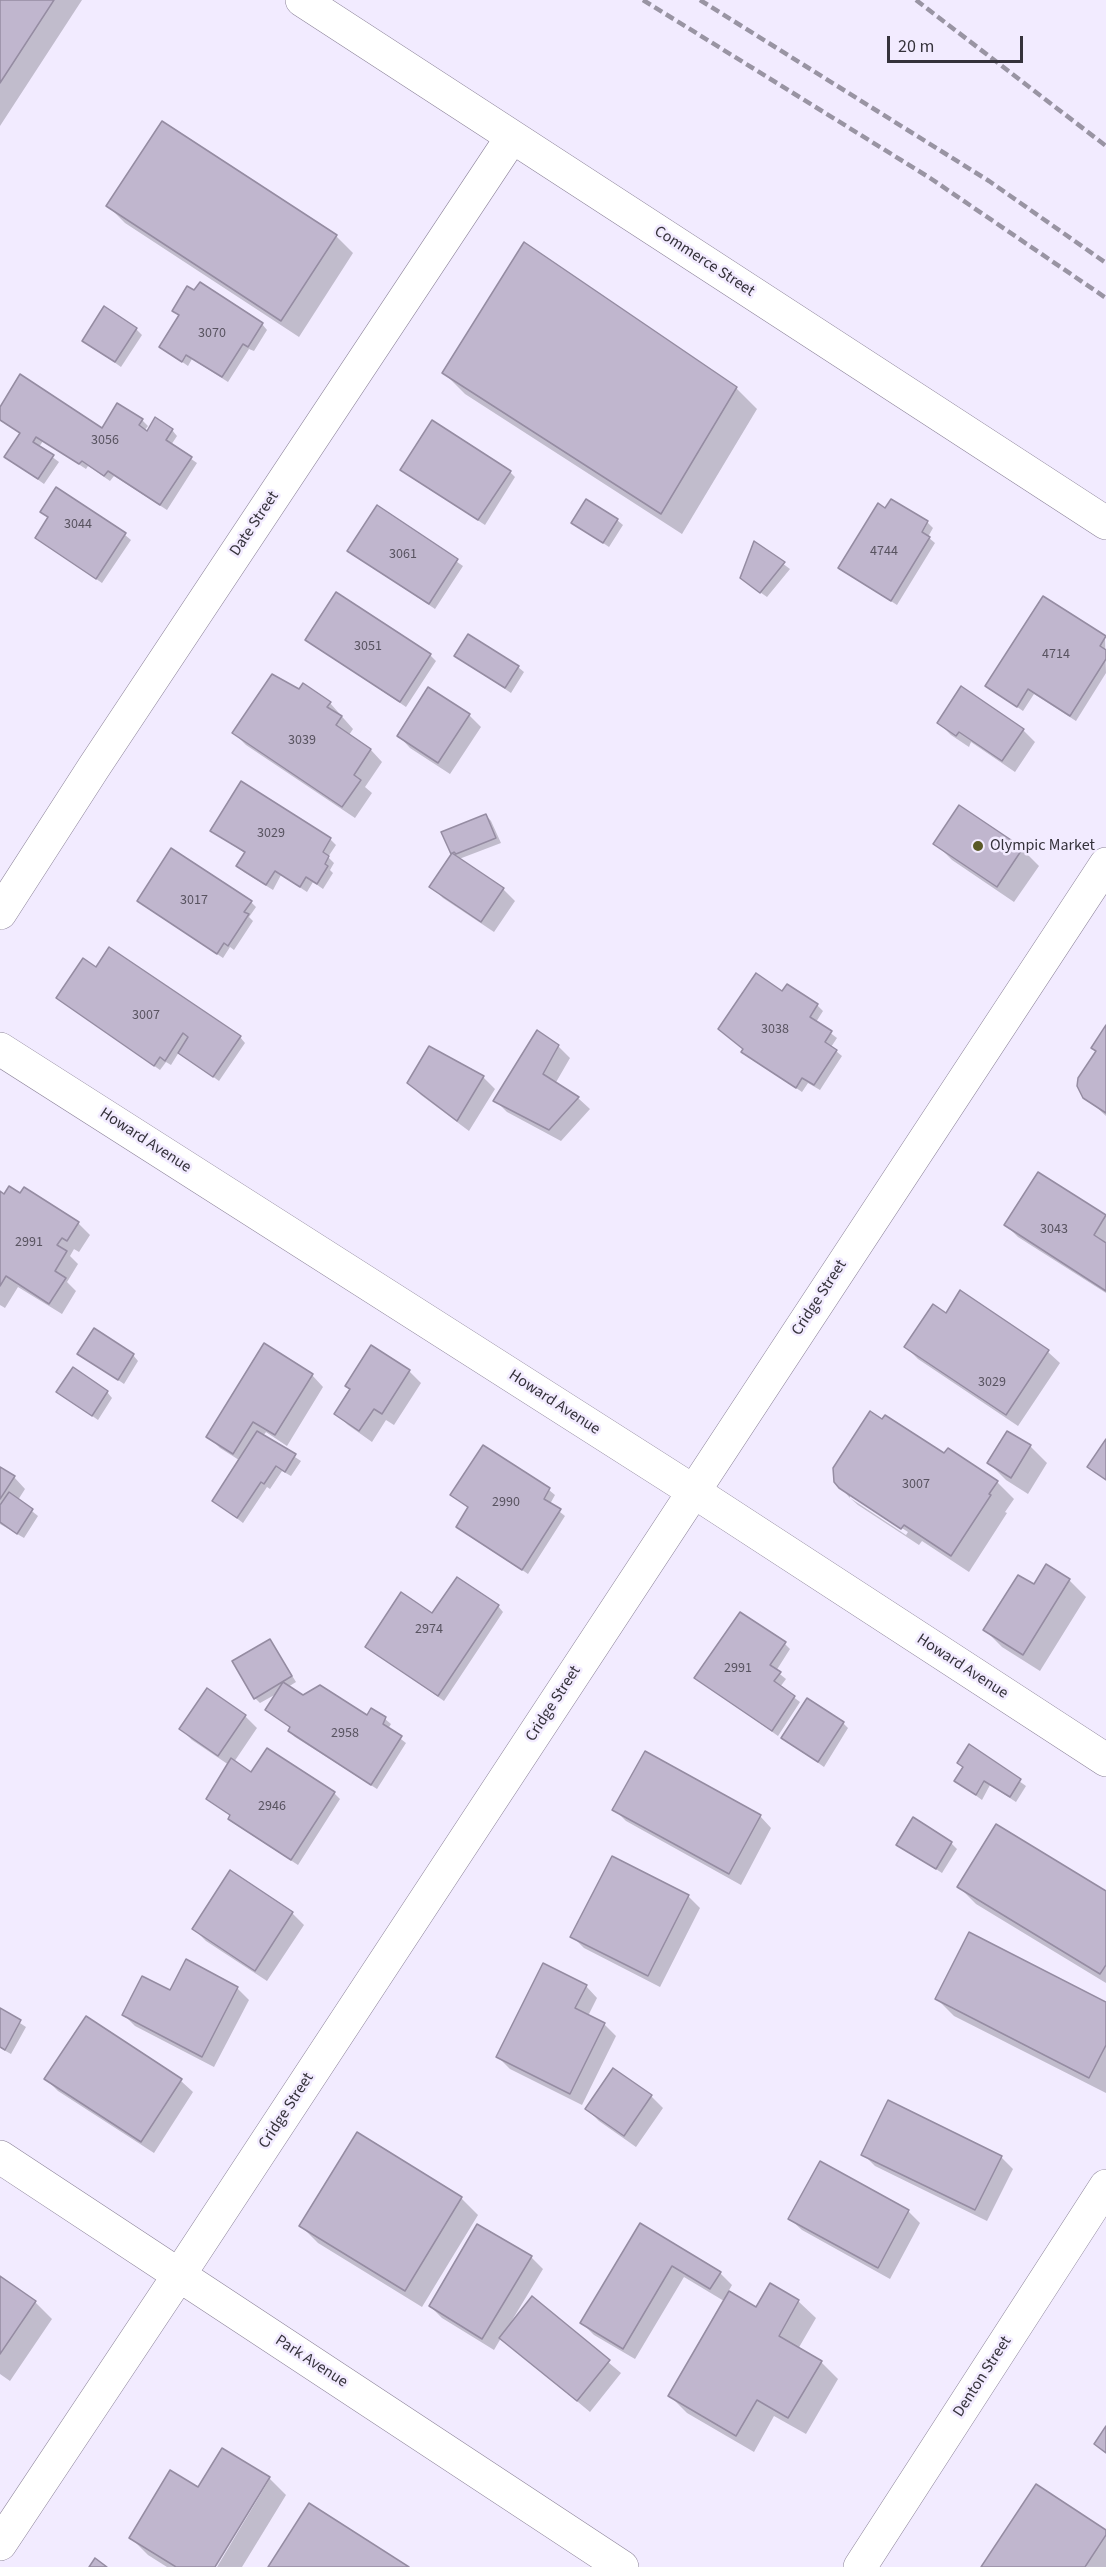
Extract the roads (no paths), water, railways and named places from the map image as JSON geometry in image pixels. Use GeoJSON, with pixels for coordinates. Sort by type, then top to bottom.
{"type":"FeatureCollection","features":[{"type":"Feature","properties":{"kind":"street","name":"Commerce Street"},"geometry":{"type":"LineString","coordinates":[[302,0],[1106,523]]}},
{"type":"Feature","properties":{"kind":"street","name":"Date Street"},"geometry":{"type":"LineString","coordinates":[[0,913],[512,137]]}},
{"type":"Feature","properties":{"kind":"street","name":"Cridge Street"},"geometry":{"type":"LineString","coordinates":[[0,2544],[179,2276],[1106,864]]}},
{"type":"Feature","properties":{"kind":"street","name":"Howard Avenue"},"geometry":{"type":"LineString","coordinates":[[0,1049],[693,1491],[1106,1761]]}},
{"type":"Feature","properties":{"kind":"street","name":"Park Avenue"},"geometry":{"type":"LineString","coordinates":[[0,2157],[621,2567]]}},
{"type":"Feature","properties":{"kind":"street","name":"Denton Street"},"geometry":{"type":"LineString","coordinates":[[860,2567],[1106,2187]]}},
{"type":"Feature","properties":{"kind":"railway"},"geometry":{"type":"LineString","coordinates":[[643,0],[930,178],[1106,298]]}},
{"type":"Feature","properties":{"kind":"railway"},"geometry":{"type":"LineString","coordinates":[[700,0],[989,181],[1106,263]]}},
{"type":"Feature","properties":{"kind":"railway"},"geometry":{"type":"LineString","coordinates":[[916,0],[1106,146]]}},
{"type":"Feature","properties":{"kind":"place","name":"Olympic Market"},"geometry":{"type":"Point","coordinates":[978,846]}}]}
